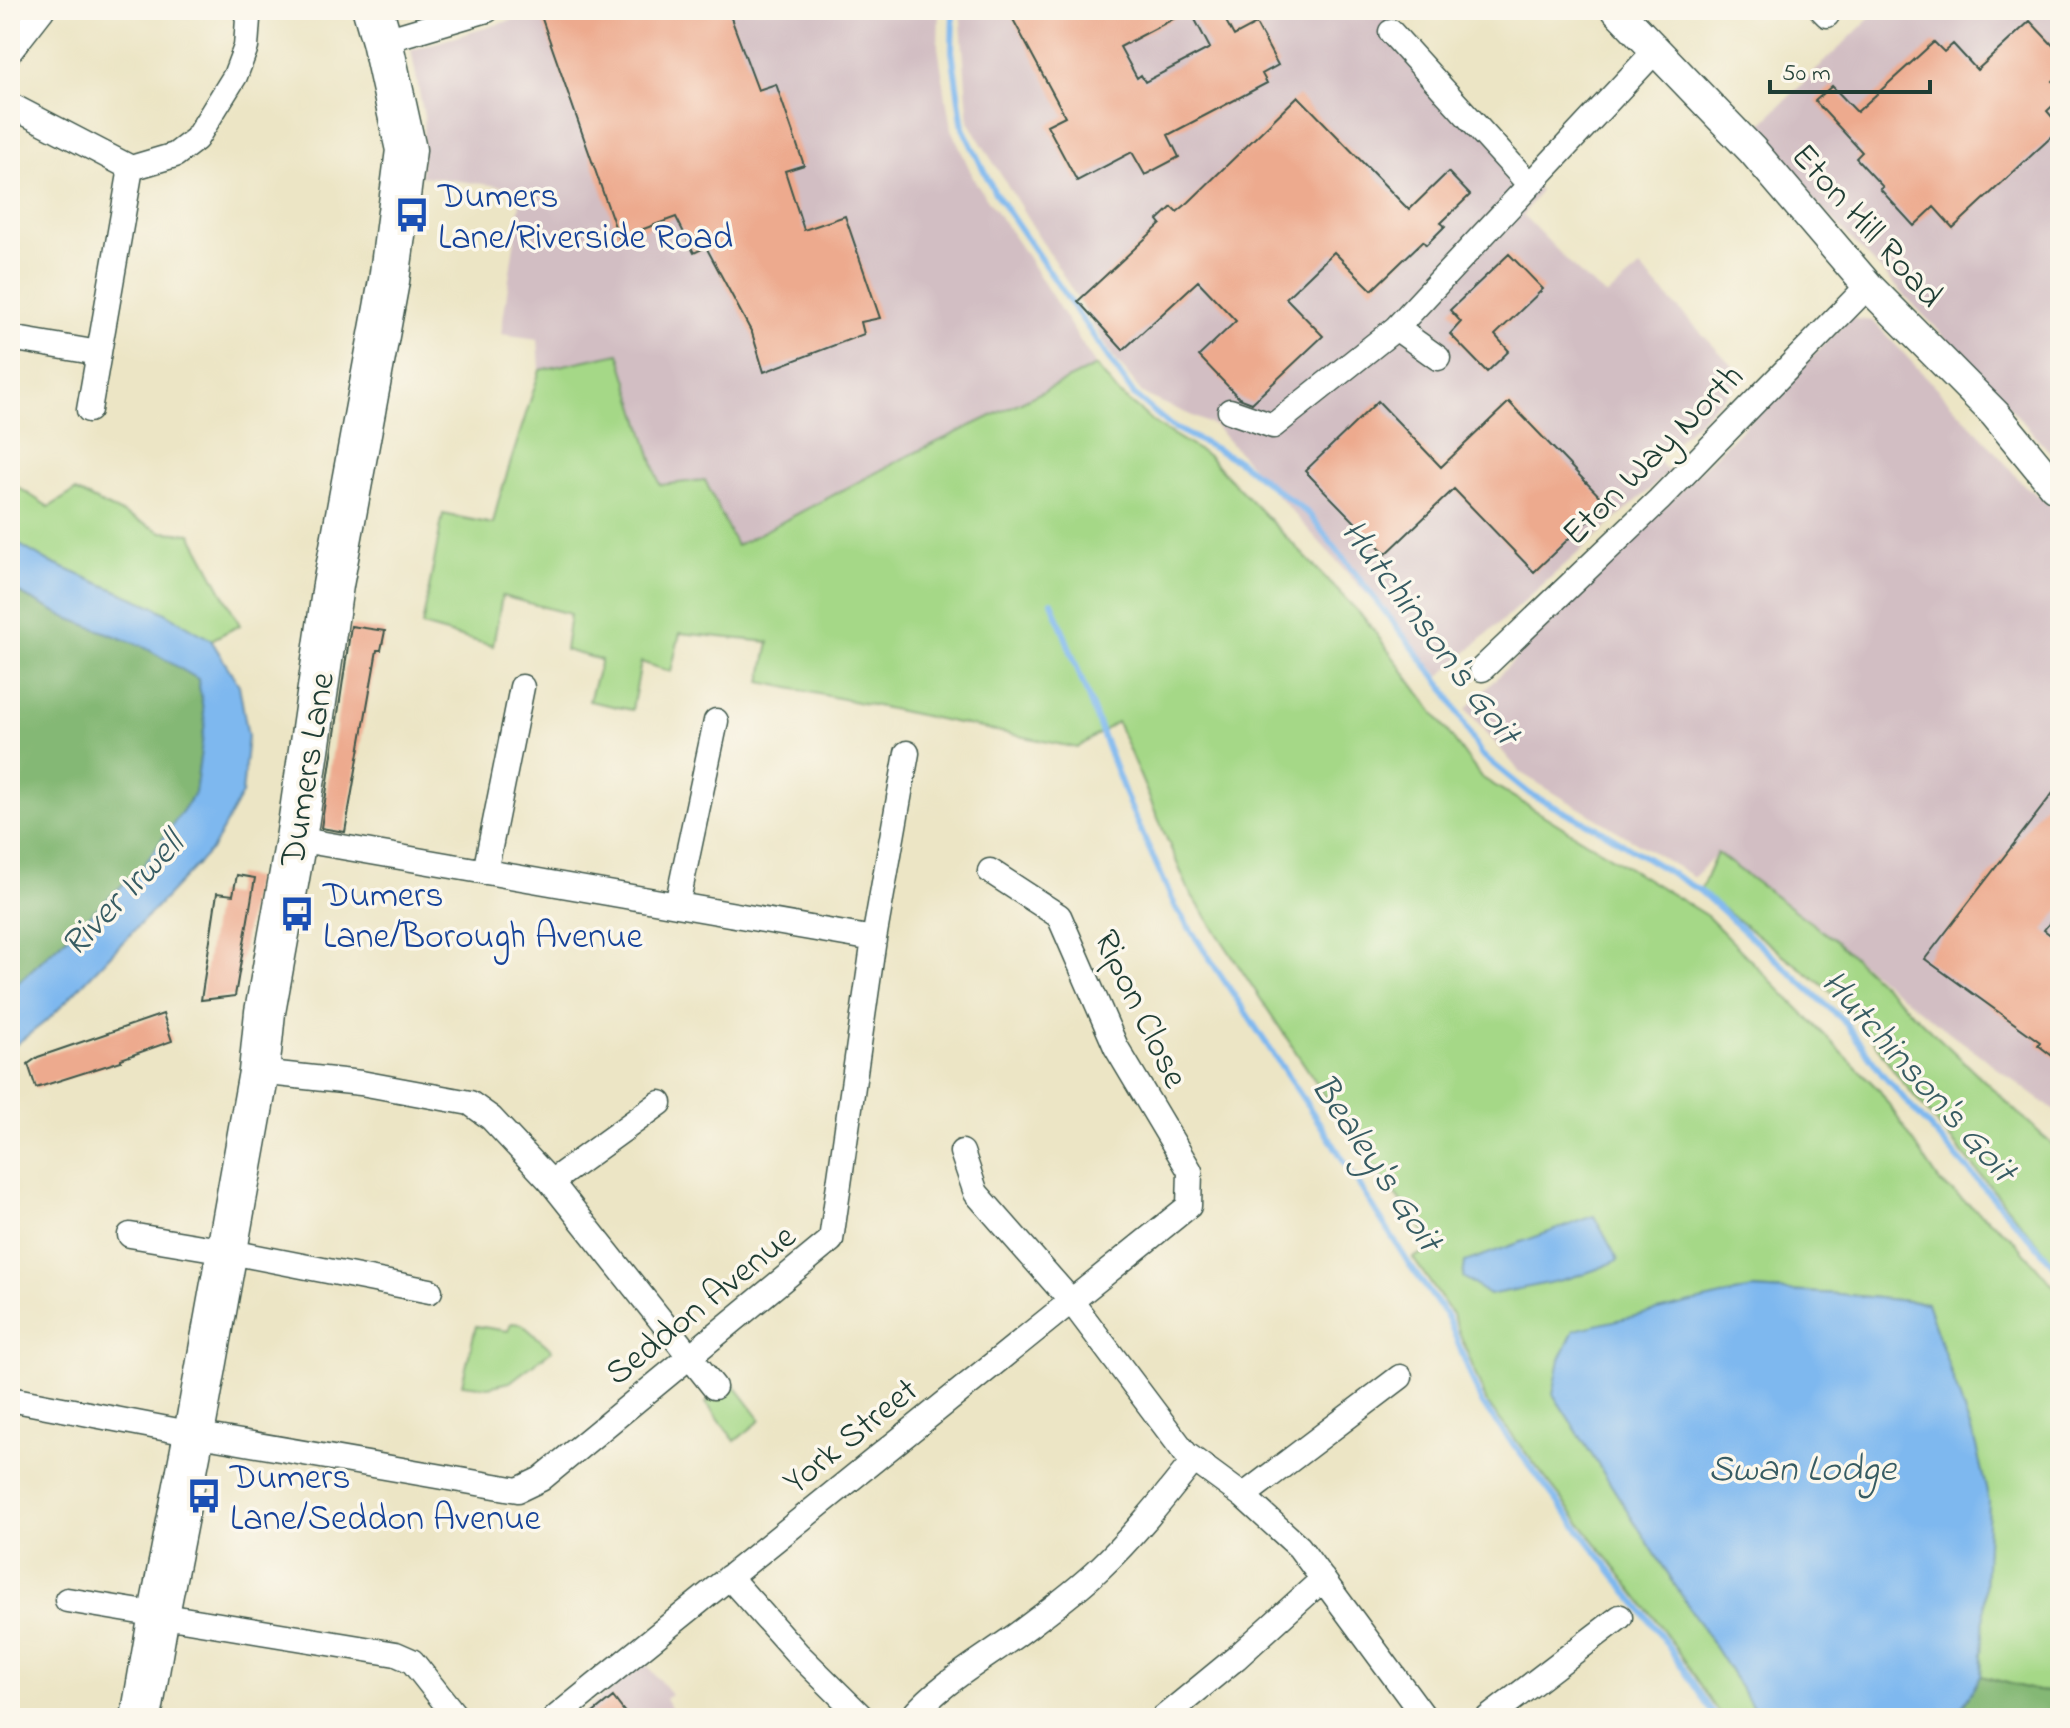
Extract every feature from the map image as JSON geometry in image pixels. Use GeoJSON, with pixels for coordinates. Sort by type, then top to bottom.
{"type":"FeatureCollection","features":[{"type":"Feature","properties":{"kind":"main road","name":"Dumers Lane"},"geometry":{"type":"LineString","coordinates":[[141,1718],[259,1072],[265,1012],[296,839],[333,585],[389,281],[406,150],[378,25]]}},
{"type":"Feature","properties":{"kind":"street"},"geometry":{"type":"LineString","coordinates":[[10,51],[42,10]]}},
{"type":"Feature","properties":{"kind":"street"},"geometry":{"type":"LineString","coordinates":[[10,105],[131,168],[175,155],[196,139],[235,76],[246,47],[248,19],[245,10]]}},
{"type":"Feature","properties":{"kind":"street"},"geometry":{"type":"LineString","coordinates":[[378,25],[487,10]]}},
{"type":"Feature","properties":{"kind":"street","name":"Eton Hill Road"},"geometry":{"type":"LineString","coordinates":[[1617,10],[1752,150],[1868,286],[1995,414],[2060,490]]}},
{"type":"Feature","properties":{"kind":"street"},"geometry":{"type":"LineString","coordinates":[[1391,32],[1529,184]]}},
{"type":"Feature","properties":{"kind":"street"},"geometry":{"type":"LineString","coordinates":[[1230,411],[1273,426],[1396,328],[1655,51]]}},
{"type":"Feature","properties":{"kind":"street"},"geometry":{"type":"LineString","coordinates":[[89,410],[131,168]]}},
{"type":"Feature","properties":{"kind":"street","name":"Eton Way North"},"geometry":{"type":"LineString","coordinates":[[1482,669],[1659,500],[1868,286]]}},
{"type":"Feature","properties":{"kind":"street"},"geometry":{"type":"LineString","coordinates":[[1396,328],[1438,358]]}},
{"type":"Feature","properties":{"kind":"street"},"geometry":{"type":"LineString","coordinates":[[10,338],[99,353]]}},
{"type":"Feature","properties":{"kind":"street"},"geometry":{"type":"LineString","coordinates":[[485,872],[522,687]]}},
{"type":"Feature","properties":{"kind":"street"},"geometry":{"type":"LineString","coordinates":[[677,905],[716,721]]}},
{"type":"Feature","properties":{"kind":"street","name":"Seddon Avenue"},"geometry":{"type":"LineString","coordinates":[[10,1399],[518,1490],[541,1479],[831,1240],[874,939],[907,753]]}},
{"type":"Feature","properties":{"kind":"street"},"geometry":{"type":"LineString","coordinates":[[296,839],[874,939]]}},
{"type":"Feature","properties":{"kind":"street","name":"Ripon Close"},"geometry":{"type":"LineString","coordinates":[[990,871],[1059,916],[1116,1047],[1190,1171],[1189,1206]]}},
{"type":"Feature","properties":{"kind":"street"},"geometry":{"type":"LineString","coordinates":[[259,1072],[361,1083],[470,1103],[491,1118],[551,1182],[714,1387]]}},
{"type":"Feature","properties":{"kind":"street"},"geometry":{"type":"LineString","coordinates":[[551,1182],[660,1103]]}},
{"type":"Feature","properties":{"kind":"street"},"geometry":{"type":"LineString","coordinates":[[962,1152],[976,1193],[1071,1301],[1186,1454],[1243,1496],[1299,1547],[1425,1718]]}},
{"type":"Feature","properties":{"kind":"street","name":"York Street"},"geometry":{"type":"LineString","coordinates":[[555,1718],[1189,1206]]}},
{"type":"Feature","properties":{"kind":"street"},"geometry":{"type":"LineString","coordinates":[[130,1235],[430,1291]]}},
{"type":"Feature","properties":{"kind":"street"},"geometry":{"type":"LineString","coordinates":[[1243,1496],[1400,1377]]}},
{"type":"Feature","properties":{"kind":"street"},"geometry":{"type":"LineString","coordinates":[[911,1718],[945,1686],[1027,1627],[1097,1571],[1152,1514],[1194,1460]]}},
{"type":"Feature","properties":{"kind":"street"},"geometry":{"type":"LineString","coordinates":[[729,1577],[797,1653],[863,1718]]}},
{"type":"Feature","properties":{"kind":"street"},"geometry":{"type":"LineString","coordinates":[[1163,1718],[1236,1658],[1323,1579]]}},
{"type":"Feature","properties":{"kind":"street"},"geometry":{"type":"LineString","coordinates":[[67,1600],[396,1654],[412,1661],[457,1718]]}},
{"type":"Feature","properties":{"kind":"street"},"geometry":{"type":"LineString","coordinates":[[1488,1718],[1620,1617]]}},
{"type":"Feature","properties":{"kind":"shaded area"},"geometry":{"type":"Polygon","coordinates":[[[545,10],[939,10],[938,47],[951,129],[976,183],[1021,247],[1096,366],[906,457],[736,546],[705,480],[660,486],[619,354],[540,370],[538,339],[501,334],[522,189],[421,176],[424,117],[411,50],[545,10]]]}},
{"type":"Feature","properties":{"kind":"shaded area"},"geometry":{"type":"Polygon","coordinates":[[[960,10],[1383,10],[1540,191],[1523,215],[1583,277],[1607,296],[1640,268],[1744,378],[1657,460],[1669,472],[1440,676],[1215,426],[1143,394],[1112,355],[969,123],[960,10]]]}},
{"type":"Feature","properties":{"kind":"shaded area"},"geometry":{"type":"Polygon","coordinates":[[[1878,10],[2060,10],[2060,463],[1791,176],[1756,129],[1878,10]]]}},
{"type":"Feature","properties":{"kind":"shaded area"},"geometry":{"type":"Polygon","coordinates":[[[1850,318],[1873,321],[2024,485],[2060,512],[2060,1115],[1893,990],[1837,942],[1717,854],[1694,877],[1521,773],[1466,709],[1850,318]]]}},
{"type":"Feature","properties":{"kind":"shaded area"},"geometry":{"type":"Polygon","coordinates":[[[644,1662],[671,1694],[665,1699],[679,1718],[576,1718],[644,1662]]]}},
{"type":"Feature","properties":{"kind":"green space"},"geometry":{"type":"Polygon","coordinates":[[[619,353],[660,485],[705,480],[736,546],[906,457],[1096,366],[1118,393],[1159,426],[1208,456],[1366,620],[1481,777],[1707,916],[1880,1091],[1940,1182],[2012,1238],[2060,1293],[2060,1693],[2037,1691],[1981,1676],[1989,1501],[1975,1443],[1927,1303],[1752,1289],[1553,1394],[1760,1718],[1722,1718],[1662,1628],[1487,1403],[1452,1314],[1413,1258],[1435,1246],[1365,1156],[1189,891],[1117,722],[1077,748],[761,682],[769,642],[680,633],[671,672],[641,662],[632,710],[589,701],[601,660],[565,650],[570,614],[502,596],[493,646],[422,626],[443,514],[493,524],[540,370],[619,353]]]}},
{"type":"Feature","properties":{"kind":"green space"},"geometry":{"type":"Polygon","coordinates":[[[10,482],[49,507],[75,491],[162,532],[191,534],[240,625],[211,640],[155,607],[49,562],[10,540],[10,482]]]}},
{"type":"Feature","properties":{"kind":"green space"},"geometry":{"type":"Polygon","coordinates":[[[10,588],[65,617],[142,646],[198,679],[205,722],[195,793],[144,865],[10,990],[10,588]]]}},
{"type":"Feature","properties":{"kind":"green space"},"geometry":{"type":"Polygon","coordinates":[[[1717,853],[1837,942],[2060,1152],[2060,1270],[1901,1080],[1846,1003],[1700,891],[1717,853]]]}},
{"type":"Feature","properties":{"kind":"green space"},"geometry":{"type":"Polygon","coordinates":[[[511,1323],[522,1324],[552,1350],[510,1382],[488,1387],[462,1384],[476,1326],[508,1331],[511,1323]]]}},
{"type":"Feature","properties":{"kind":"green space"},"geometry":{"type":"Polygon","coordinates":[[[732,1382],[761,1420],[735,1441],[706,1403],[732,1382]]]}},
{"type":"Feature","properties":{"kind":"green space"},"geometry":{"type":"Polygon","coordinates":[[[1981,1676],[2037,1691],[2060,1693],[2060,1718],[1955,1718],[1981,1676]]]}},
{"type":"Feature","properties":{"kind":"water","name":"River Irwell"},"geometry":{"type":"Polygon","coordinates":[[[10,539],[49,562],[155,607],[211,640],[239,685],[248,736],[242,794],[212,849],[50,1018],[10,1049],[10,990],[144,865],[195,793],[205,722],[198,679],[142,646],[65,617],[10,588],[10,539]]]}},
{"type":"Feature","properties":{"kind":"water"},"geometry":{"type":"Polygon","coordinates":[[[1594,1216],[1618,1260],[1571,1277],[1489,1295],[1463,1277],[1465,1262],[1594,1216]]]}},
{"type":"Feature","properties":{"kind":"water","name":"Swan Lodge"},"geometry":{"type":"Polygon","coordinates":[[[1752,1289],[1927,1303],[1975,1443],[1989,1501],[1981,1676],[1955,1718],[1760,1718],[1553,1394],[1560,1359],[1574,1330],[1752,1289]]]}},
{"type":"Feature","properties":{"kind":"building"},"geometry":{"type":"Polygon","coordinates":[[[566,10],[728,10],[758,90],[776,84],[804,165],[785,171],[804,230],[845,216],[880,318],[861,322],[864,334],[764,372],[752,333],[706,247],[694,253],[676,217],[619,238],[541,16],[566,10]]]}},
{"type":"Feature","properties":{"kind":"building"},"geometry":{"type":"Polygon","coordinates":[[[1008,10],[1190,10],[1220,10],[1234,36],[1256,24],[1278,65],[1262,74],[1267,83],[1168,135],[1179,157],[1145,175],[1132,152],[1077,181],[1047,125],[1065,116],[1008,10]],[[1190,10],[1120,47],[1137,78],[1141,75],[1145,82],[1210,48],[1190,10]]]}},
{"type":"Feature","properties":{"kind":"building"},"geometry":{"type":"Polygon","coordinates":[[[2030,21],[2060,53],[2060,74],[2053,81],[2060,89],[2060,99],[2047,111],[2060,129],[1953,228],[1934,207],[1914,226],[1856,158],[1862,152],[1815,101],[1832,86],[1857,112],[1934,42],[1944,52],[1953,44],[1977,70],[2030,21]]]}},
{"type":"Feature","properties":{"kind":"building"},"geometry":{"type":"Polygon","coordinates":[[[1298,96],[1409,210],[1448,172],[1470,195],[1441,223],[1445,226],[1426,245],[1423,241],[1372,290],[1334,252],[1286,298],[1323,336],[1252,403],[1239,398],[1199,356],[1236,321],[1198,281],[1123,350],[1078,301],[1161,224],[1158,220],[1172,207],[1177,212],[1189,202],[1298,96]]]}},
{"type":"Feature","properties":{"kind":"building"},"geometry":{"type":"Polygon","coordinates":[[[1509,254],[1543,289],[1495,335],[1509,351],[1487,372],[1450,334],[1461,322],[1450,310],[1509,254]]]}},
{"type":"Feature","properties":{"kind":"building"},"geometry":{"type":"Polygon","coordinates":[[[1378,401],[1441,467],[1509,402],[1606,503],[1534,572],[1454,489],[1386,554],[1305,471],[1378,401]]]}},
{"type":"Feature","properties":{"kind":"building"},"geometry":{"type":"Polygon","coordinates":[[[351,626],[385,631],[381,650],[377,650],[345,832],[321,828],[351,626]]]}},
{"type":"Feature","properties":{"kind":"building"},"geometry":{"type":"Polygon","coordinates":[[[2060,784],[2060,909],[2044,930],[2060,942],[2060,1062],[2038,1045],[2040,1042],[1925,959],[2060,784]]]}},
{"type":"Feature","properties":{"kind":"building"},"geometry":{"type":"Polygon","coordinates":[[[237,875],[255,878],[235,996],[201,1000],[217,893],[233,895],[237,875]]]}},
{"type":"Feature","properties":{"kind":"building"},"geometry":{"type":"Polygon","coordinates":[[[163,1014],[172,1041],[36,1088],[28,1064],[38,1057],[163,1014]]]}},
{"type":"Feature","properties":{"kind":"building"},"geometry":{"type":"Polygon","coordinates":[[[613,1697],[629,1718],[587,1718],[613,1697]]]}},
{"type":"Feature","properties":{"kind":"waterway","name":"Hutchinson's Goit"},"geometry":{"type":"LineString","coordinates":[[953,10],[952,51],[963,128],[994,191],[1134,395],[1171,426],[1237,460],[1309,514],[1445,689],[1481,754],[1530,794],[1604,832],[1700,891],[1844,1021],[1882,1074],[2060,1272]]}},
{"type":"Feature","properties":{"kind":"waterway","name":"Bealey's Goit"},"geometry":{"type":"LineString","coordinates":[[1052,602],[1129,804],[1176,908],[1409,1264],[1448,1318],[1482,1404],[1660,1634],[1716,1718]]}},
{"type":"Feature","properties":{"kind":"place","name":"Dumers Lane/Riverside Road"},"geometry":{"type":"Point","coordinates":[412,215]}},
{"type":"Feature","properties":{"kind":"place","name":"Dumers Lane/Borough Avenue"},"geometry":{"type":"Point","coordinates":[297,914]}},
{"type":"Feature","properties":{"kind":"place","name":"Dumers Lane/Seddon Avenue"},"geometry":{"type":"Point","coordinates":[204,1496]}}]}
